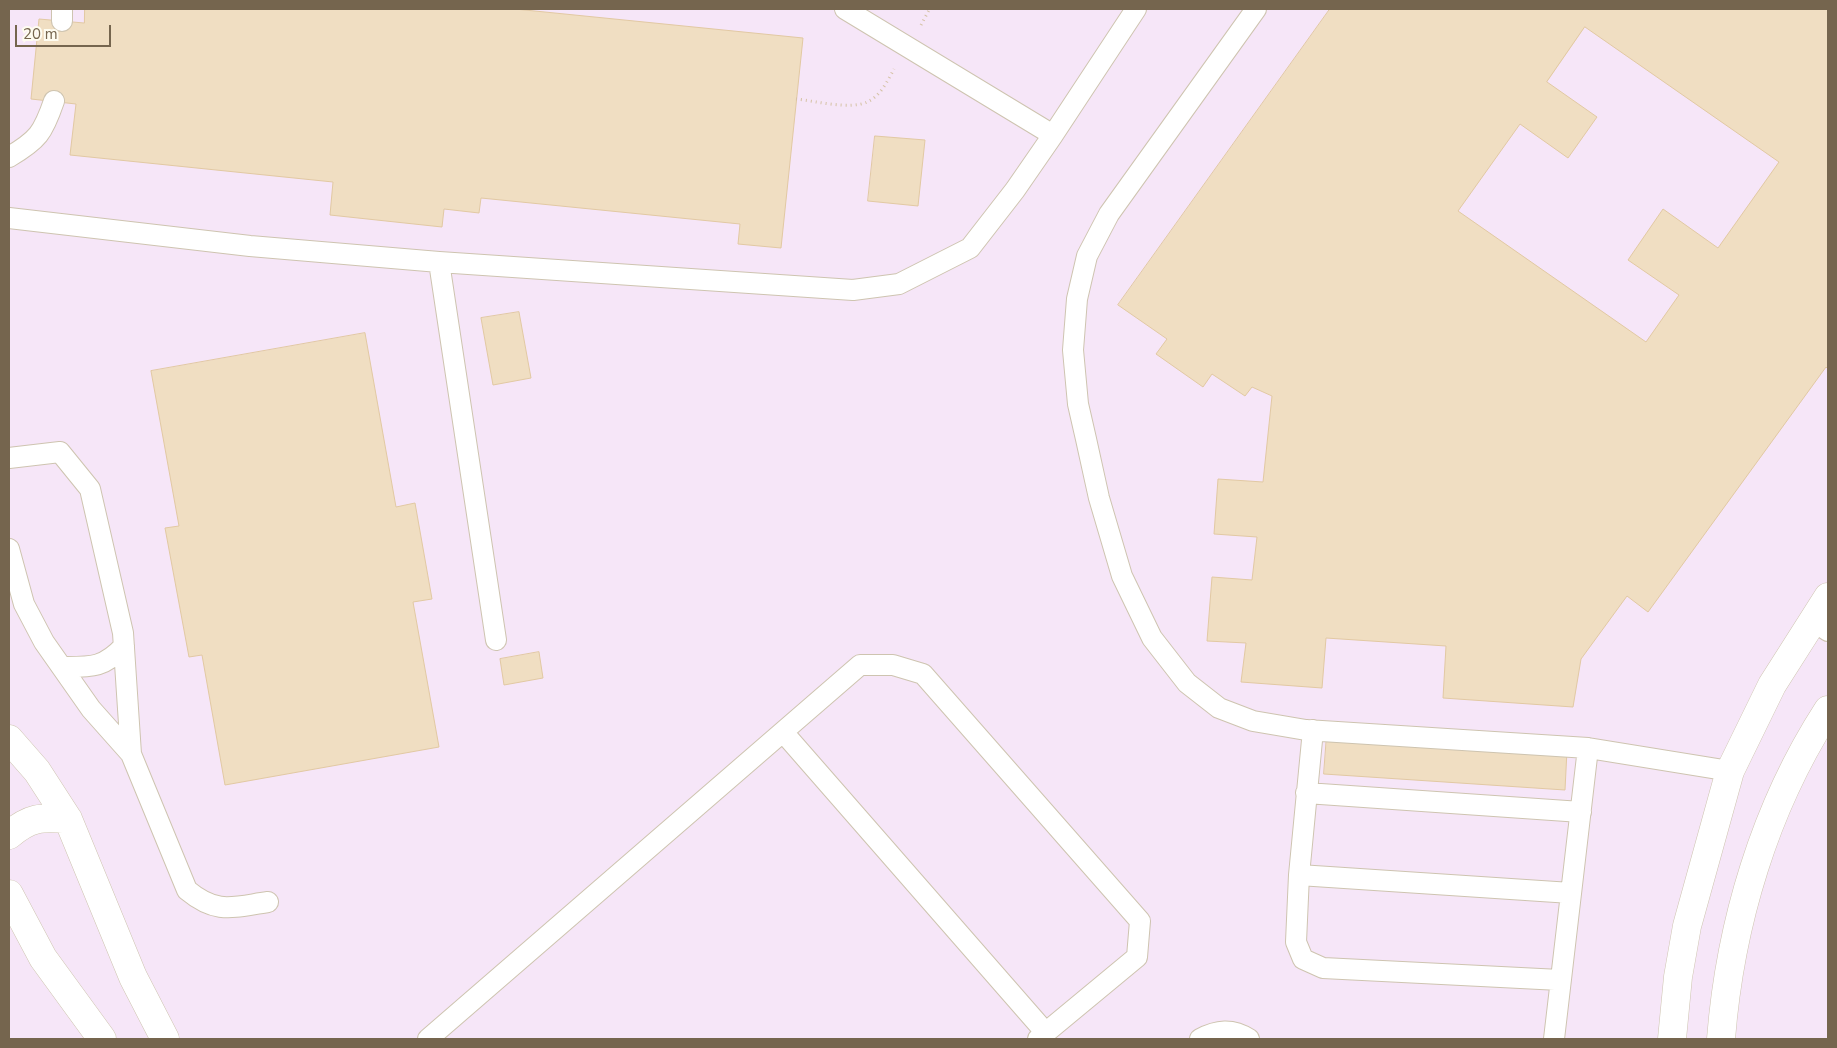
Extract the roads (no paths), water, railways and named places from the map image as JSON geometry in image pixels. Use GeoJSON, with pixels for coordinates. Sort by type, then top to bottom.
{"type":"FeatureCollection","features":[{"type":"Feature","properties":{"kind":"street"},"geometry":{"type":"LineString","coordinates":[[1672,1039],[1678,977],[1688,926],[1730,771],[1772,685],[1821,626],[1828,598]]}},
{"type":"Feature","properties":{"kind":"street"},"geometry":{"type":"LineString","coordinates":[[1721,1039],[1724,997],[1740,919],[1761,847],[1791,775],[1828,710]]}},
{"type":"Feature","properties":{"kind":"street"},"geometry":{"type":"LineString","coordinates":[[9,738],[37,771],[68,819],[130,969],[165,1039]]}},
{"type":"Feature","properties":{"kind":"street"},"geometry":{"type":"LineString","coordinates":[[9,835],[23,824],[38,819],[46,817],[68,819]]}},
{"type":"Feature","properties":{"kind":"street"},"geometry":{"type":"LineString","coordinates":[[9,894],[43,958],[102,1039]]}},
{"type":"Feature","properties":{"kind":"lane"},"geometry":{"type":"LineString","coordinates":[[845,9],[1054,135]]}},
{"type":"Feature","properties":{"kind":"lane"},"geometry":{"type":"LineString","coordinates":[[9,218],[250,246],[439,262],[853,290],[899,284],[970,248],[1015,190],[1054,135],[1136,9]]}},
{"type":"Feature","properties":{"kind":"lane"},"geometry":{"type":"LineString","coordinates":[[1256,9],[1109,214],[1087,256],[1077,299],[1073,350],[1078,404],[1099,498],[1122,576],[1152,638],[1187,684],[1219,708],[1253,722],[1313,730],[1588,748],[1730,771]]}},
{"type":"Feature","properties":{"kind":"lane"},"geometry":{"type":"LineString","coordinates":[[9,157],[29,145],[45,126],[54,101]]}},
{"type":"Feature","properties":{"kind":"lane"},"geometry":{"type":"LineString","coordinates":[[439,262],[496,640]]}},
{"type":"Feature","properties":{"kind":"lane"},"geometry":{"type":"LineString","coordinates":[[9,458],[60,452],[90,489],[123,633],[130,754]]}},
{"type":"Feature","properties":{"kind":"lane"},"geometry":{"type":"LineString","coordinates":[[9,549],[24,604],[44,642],[91,709],[130,754],[187,890],[200,901],[216,908],[268,902]]}},
{"type":"Feature","properties":{"kind":"lane"},"geometry":{"type":"LineString","coordinates":[[63,668],[99,665],[114,657],[124,646]]}},
{"type":"Feature","properties":{"kind":"lane"},"geometry":{"type":"LineString","coordinates":[[428,1039],[860,665],[894,665],[923,674],[1140,921],[1137,957],[1042,1036],[783,732]]}},
{"type":"Feature","properties":{"kind":"lane"},"geometry":{"type":"LineString","coordinates":[[1313,730],[1299,875],[1296,942],[1302,959],[1323,968],[1560,980]]}},
{"type":"Feature","properties":{"kind":"lane"},"geometry":{"type":"LineString","coordinates":[[1554,1039],[1588,748]]}},
{"type":"Feature","properties":{"kind":"lane"},"geometry":{"type":"LineString","coordinates":[[1306,792],[1581,812]]}},
{"type":"Feature","properties":{"kind":"lane"},"geometry":{"type":"LineString","coordinates":[[1299,875],[1571,893]]}},
{"type":"Feature","properties":{"kind":"lane"},"geometry":{"type":"LineString","coordinates":[[1200,1039],[1214,1032],[1240,1034],[1249,1039]]}}]}
